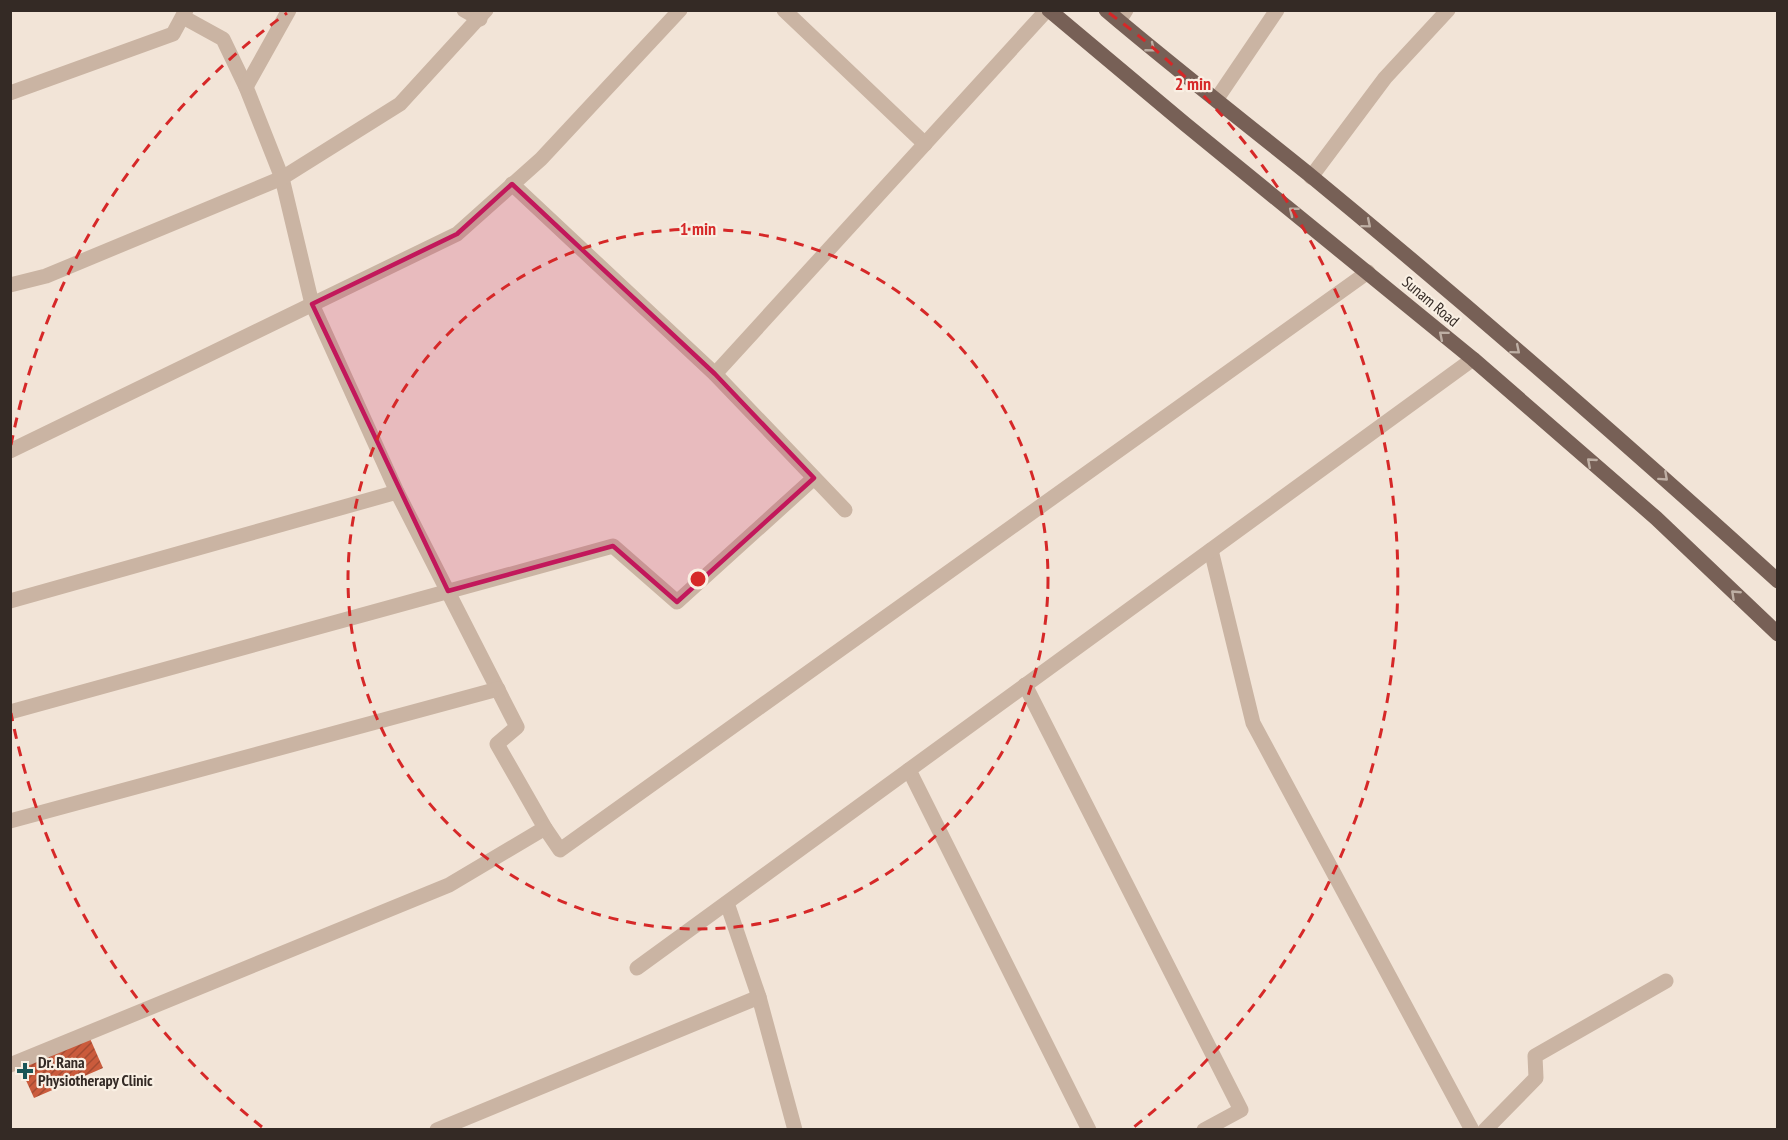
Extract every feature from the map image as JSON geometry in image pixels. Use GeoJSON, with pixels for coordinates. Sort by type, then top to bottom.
{"type":"FeatureCollection","features":[{"type":"Feature","properties":{"kind":"main road","name":"Sunam Road"},"geometry":{"type":"LineString","coordinates":[[1048,10],[1473,359],[1656,518],[1778,634]]}},
{"type":"Feature","properties":{"kind":"main road","name":"Sunam Road"},"geometry":{"type":"LineString","coordinates":[[1106,10],[1123,16],[1216,100],[1311,177],[1654,468],[1778,581]]}},
{"type":"Feature","properties":{"kind":"street"},"geometry":{"type":"LineString","coordinates":[[246,87],[289,10]]}},
{"type":"Feature","properties":{"kind":"street"},"geometry":{"type":"LineString","coordinates":[[10,285],[46,276],[282,178],[400,104],[483,15],[464,10]]}},
{"type":"Feature","properties":{"kind":"street"},"geometry":{"type":"LineString","coordinates":[[10,451],[457,234],[542,159],[680,10]]}},
{"type":"Feature","properties":{"kind":"street"},"geometry":{"type":"LineString","coordinates":[[784,10],[925,144]]}},
{"type":"Feature","properties":{"kind":"street"},"geometry":{"type":"LineString","coordinates":[[715,375],[1048,10]]}},
{"type":"Feature","properties":{"kind":"street"},"geometry":{"type":"LineString","coordinates":[[1216,100],[1277,10]]}},
{"type":"Feature","properties":{"kind":"street"},"geometry":{"type":"LineString","coordinates":[[1311,177],[1385,78],[1448,10]]}},
{"type":"Feature","properties":{"kind":"street"},"geometry":{"type":"LineString","coordinates":[[10,93],[173,34],[185,14],[223,39],[246,87],[282,178],[312,304],[397,492],[517,727],[497,744],[560,850],[1368,272]]}},
{"type":"Feature","properties":{"kind":"street"},"geometry":{"type":"LineString","coordinates":[[512,184],[715,375],[845,510]]}},
{"type":"Feature","properties":{"kind":"street"},"geometry":{"type":"LineString","coordinates":[[637,968],[1473,359]]}},
{"type":"Feature","properties":{"kind":"street"},"geometry":{"type":"LineString","coordinates":[[10,712],[614,546],[677,602],[814,478]]}},
{"type":"Feature","properties":{"kind":"street"},"geometry":{"type":"LineString","coordinates":[[10,601],[397,492]]}},
{"type":"Feature","properties":{"kind":"street"},"geometry":{"type":"LineString","coordinates":[[1211,550],[1253,723],[1472,1130]]}},
{"type":"Feature","properties":{"kind":"street"},"geometry":{"type":"LineString","coordinates":[[1025,686],[1241,1110],[1204,1130]]}},
{"type":"Feature","properties":{"kind":"street"},"geometry":{"type":"LineString","coordinates":[[10,821],[498,688]]}},
{"type":"Feature","properties":{"kind":"street"},"geometry":{"type":"LineString","coordinates":[[909,770],[1089,1130]]}},
{"type":"Feature","properties":{"kind":"street"},"geometry":{"type":"LineString","coordinates":[[10,1065],[449,885],[545,828]]}},
{"type":"Feature","properties":{"kind":"street"},"geometry":{"type":"LineString","coordinates":[[727,903],[759,997],[795,1130]]}},
{"type":"Feature","properties":{"kind":"street"},"geometry":{"type":"LineString","coordinates":[[1485,1130],[1536,1078],[1535,1056],[1666,981]]}},
{"type":"Feature","properties":{"kind":"street"},"geometry":{"type":"LineString","coordinates":[[436,1130],[759,997]]}},
{"type":"Feature","properties":{"kind":"highlighted area"},"geometry":{"type":"Polygon","coordinates":[[[512,184],[715,374],[814,478],[677,602],[613,546],[448,591],[312,304],[457,234],[512,184]]]}},
{"type":"Feature","properties":{"kind":"building"},"geometry":{"type":"Polygon","coordinates":[[[88,1034],[103,1068],[34,1098],[19,1065],[88,1034]]]}},
{"type":"Feature","properties":{"kind":"place","name":"Dr. Rana Physiotherapy Clinic"},"geometry":{"type":"Point","coordinates":[25,1071]}}]}
